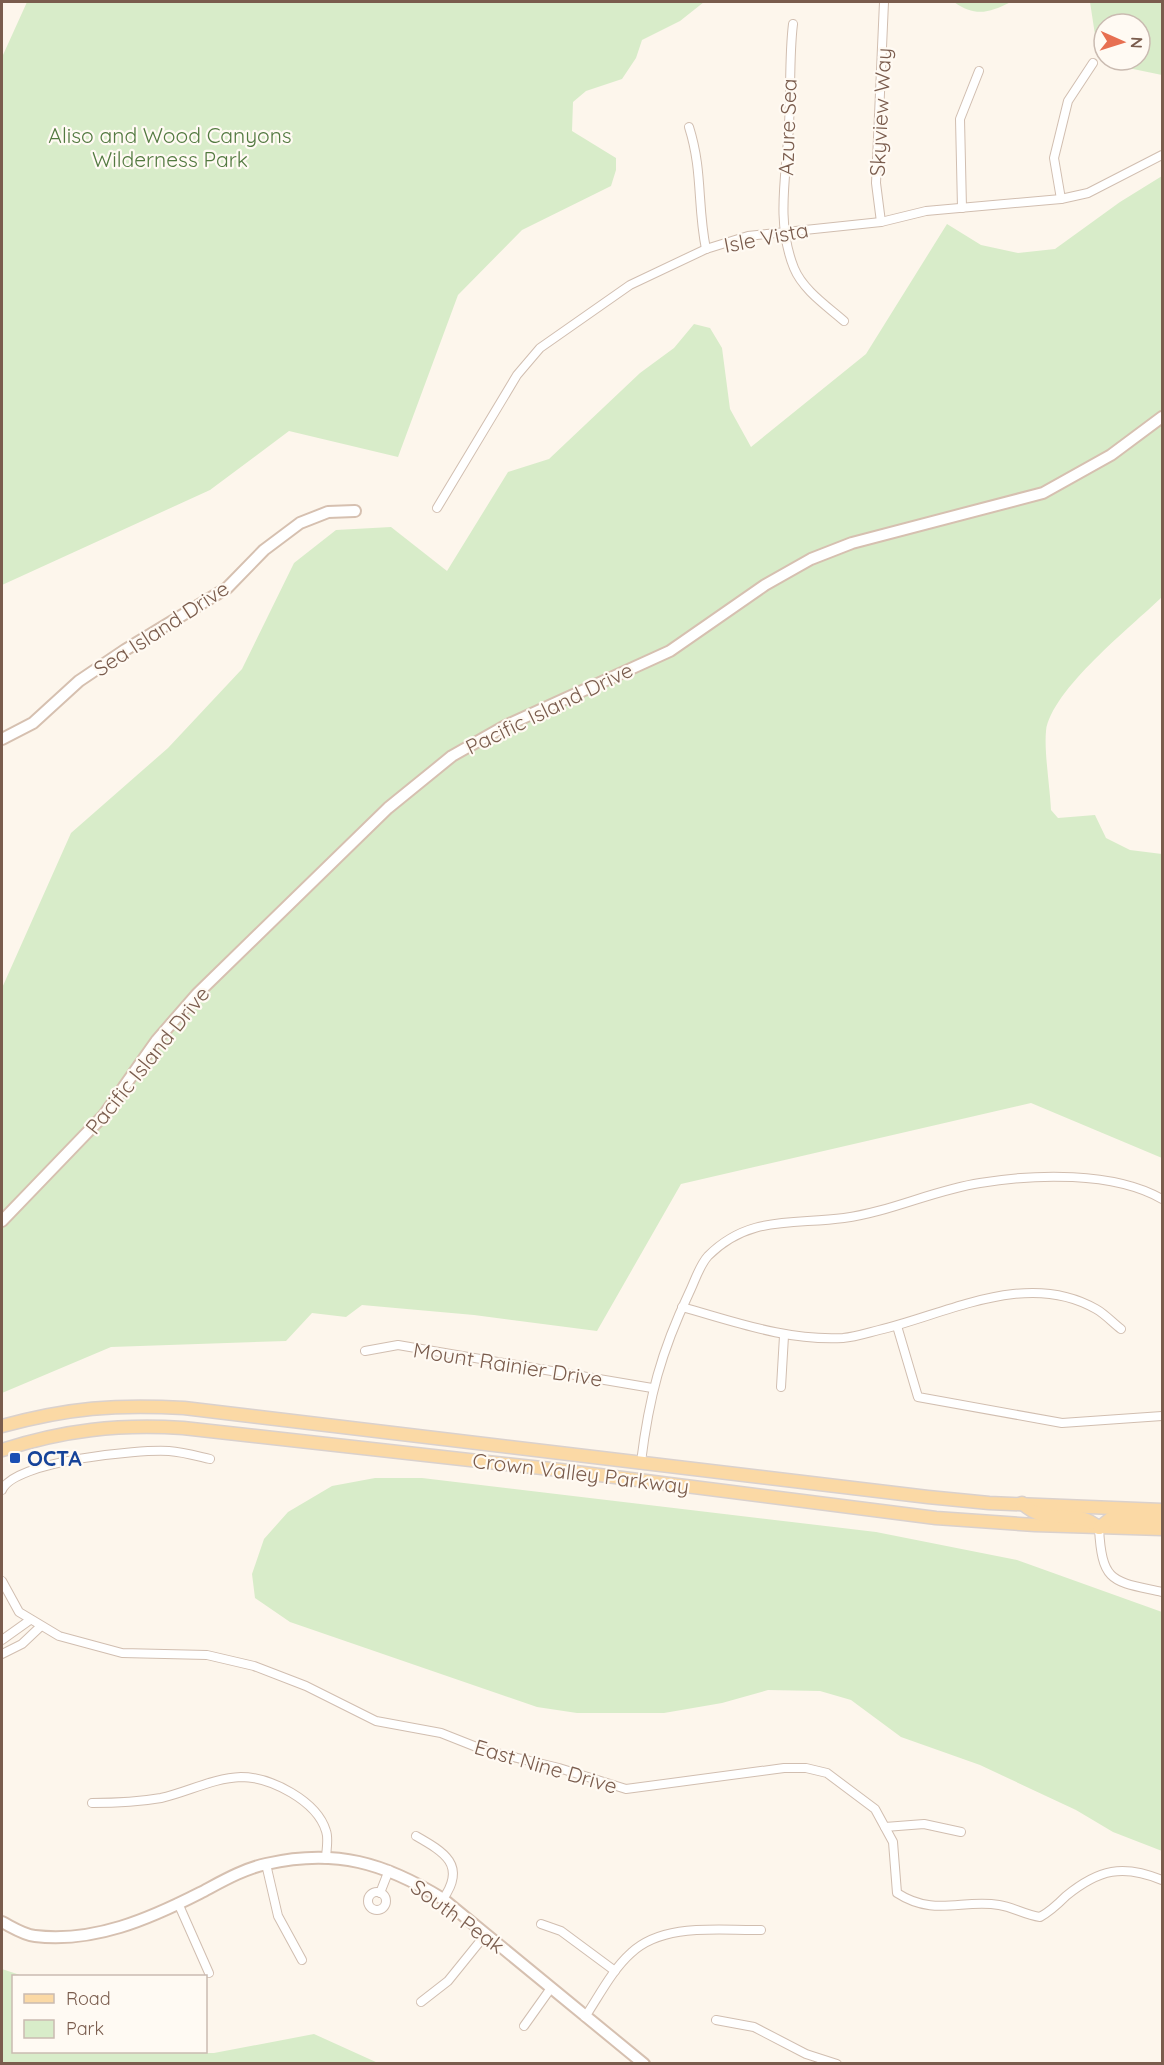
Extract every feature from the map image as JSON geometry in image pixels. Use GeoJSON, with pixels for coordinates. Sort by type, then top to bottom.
{"type":"FeatureCollection","features":[{"type":"Feature","properties":{"kind":"main road","name":"Pacific Island Drive"},"geometry":{"type":"LineString","coordinates":[[2,1221],[104,1115],[157,1040],[197,994],[388,808],[452,756],[514,722],[670,651],[765,585],[811,559],[852,543],[1043,493],[1111,455],[1162,417]]}},
{"type":"Feature","properties":{"kind":"main road","name":"Sea Island Drive"},"geometry":{"type":"LineString","coordinates":[[2,739],[33,723],[79,681],[125,650],[227,588],[264,550],[300,523],[328,512],[355,511]]}},
{"type":"Feature","properties":{"kind":"main road","name":"Crown Valley Parkway"},"geometry":{"type":"LineString","coordinates":[[2,1426],[83,1408],[121,1405],[184,1408],[928,1497],[1162,1509]]}},
{"type":"Feature","properties":{"kind":"main road","name":"Crown Valley Parkway"},"geometry":{"type":"LineString","coordinates":[[2,1450],[73,1430],[163,1426],[560,1470],[936,1518],[1099,1528],[1162,1529]]}},
{"type":"Feature","properties":{"kind":"main road"},"geometry":{"type":"LineString","coordinates":[[560,1470],[570,1463],[624,1472],[641,1462],[656,1474],[682,1477],[691,1487]]}},
{"type":"Feature","properties":{"kind":"main road"},"geometry":{"type":"LineString","coordinates":[[1022,1503],[1034,1515],[1089,1519],[1099,1528],[1110,1519],[1162,1519]]}},
{"type":"Feature","properties":{"kind":"main road","name":"South Peak"},"geometry":{"type":"LineString","coordinates":[[2,1922],[33,1936],[88,1934],[128,1925],[178,1904],[231,1876],[266,1864],[326,1859],[371,1863],[443,1899],[644,2064]]}},
{"type":"Feature","properties":{"kind":"street","name":"Skyview Way"},"geometry":{"type":"LineString","coordinates":[[881,222],[876,183],[884,2]]}},
{"type":"Feature","properties":{"kind":"street","name":"Azure Sea"},"geometry":{"type":"LineString","coordinates":[[783,231],[789,122],[789,56],[793,24]]}},
{"type":"Feature","properties":{"kind":"street"},"geometry":{"type":"LineString","coordinates":[[1061,199],[1054,158],[1068,101],[1092,65]]}},
{"type":"Feature","properties":{"kind":"street"},"geometry":{"type":"LineString","coordinates":[[962,208],[960,119],[979,70]]}},
{"type":"Feature","properties":{"kind":"street"},"geometry":{"type":"LineString","coordinates":[[690,127],[697,150],[701,179],[699,218],[706,249]]}},
{"type":"Feature","properties":{"kind":"street","name":"Isle Vista"},"geometry":{"type":"LineString","coordinates":[[437,508],[517,375],[540,348],[630,285],[706,249],[748,236],[881,222],[926,212],[1061,199],[1088,193],[1162,155]]}},
{"type":"Feature","properties":{"kind":"street"},"geometry":{"type":"LineString","coordinates":[[783,231],[795,270],[811,291],[844,321]]}},
{"type":"Feature","properties":{"kind":"street"},"geometry":{"type":"LineString","coordinates":[[641,1462],[652,1388],[661,1356],[682,1307],[708,1256],[738,1233],[785,1221],[844,1218],[979,1183],[1046,1177],[1112,1182],[1162,1199]]}},
{"type":"Feature","properties":{"kind":"street"},"geometry":{"type":"LineString","coordinates":[[682,1307],[784,1336],[811,1340],[847,1338],[897,1326],[966,1303],[1003,1295],[1026,1294],[1075,1300],[1097,1309],[1121,1329]]}},
{"type":"Feature","properties":{"kind":"street"},"geometry":{"type":"LineString","coordinates":[[897,1326],[918,1397],[1062,1423],[1162,1416]]}},
{"type":"Feature","properties":{"kind":"street"},"geometry":{"type":"LineString","coordinates":[[781,1387],[784,1336]]}},
{"type":"Feature","properties":{"kind":"street","name":"Mount Rainier Drive"},"geometry":{"type":"LineString","coordinates":[[365,1351],[398,1345],[652,1388]]}},
{"type":"Feature","properties":{"kind":"street"},"geometry":{"type":"LineString","coordinates":[[2,1490],[18,1475],[82,1458],[162,1451],[210,1459]]}},
{"type":"Feature","properties":{"kind":"street"},"geometry":{"type":"LineString","coordinates":[[1099,1528],[1104,1568],[1111,1576],[1121,1582],[1162,1592]]}},
{"type":"Feature","properties":{"kind":"street","name":"East Nine Drive"},"geometry":{"type":"LineString","coordinates":[[2,1581],[19,1612],[40,1627],[59,1636],[122,1653],[207,1655],[254,1666],[306,1686],[376,1721],[441,1733],[484,1750],[560,1768],[626,1789],[784,1768],[806,1768],[827,1773],[875,1809],[892,1842],[897,1893],[925,1905],[952,1907],[984,1903],[1002,1905],[1030,1916],[1040,1917],[1087,1881],[1119,1869],[1148,1874],[1162,1880]]}},
{"type":"Feature","properties":{"kind":"street"},"geometry":{"type":"LineString","coordinates":[[2,1641],[30,1620]]}},
{"type":"Feature","properties":{"kind":"street"},"geometry":{"type":"LineString","coordinates":[[2,1654],[22,1644],[40,1627]]}},
{"type":"Feature","properties":{"kind":"street"},"geometry":{"type":"LineString","coordinates":[[14,1633],[22,1644]]}},
{"type":"Feature","properties":{"kind":"street"},"geometry":{"type":"LineString","coordinates":[[92,1803],[136,1802],[164,1797],[210,1782],[243,1777],[294,1793],[314,1809],[327,1832],[326,1859]]}},
{"type":"Feature","properties":{"kind":"street"},"geometry":{"type":"LineString","coordinates":[[885,1827],[924,1824],[961,1832]]}},
{"type":"Feature","properties":{"kind":"street"},"geometry":{"type":"LineString","coordinates":[[416,1836],[440,1850],[450,1860],[455,1873],[451,1888],[443,1899]]}},
{"type":"Feature","properties":{"kind":"street"},"geometry":{"type":"LineString","coordinates":[[266,1864],[278,1916],[302,1960]]}},
{"type":"Feature","properties":{"kind":"street"},"geometry":{"type":"LineString","coordinates":[[380,1893],[389,1870]]}},
{"type":"Feature","properties":{"kind":"street"},"geometry":{"type":"LineString","coordinates":[[178,1904],[209,1973]]}},
{"type":"Feature","properties":{"kind":"street"},"geometry":{"type":"LineString","coordinates":[[541,1924],[561,1931],[615,1971]]}},
{"type":"Feature","properties":{"kind":"street"},"geometry":{"type":"LineString","coordinates":[[585,2017],[615,1971],[632,1952],[662,1936],[679,1932],[761,1930]]}},
{"type":"Feature","properties":{"kind":"street"},"geometry":{"type":"LineString","coordinates":[[421,2002],[448,1981],[486,1934]]}},
{"type":"Feature","properties":{"kind":"street"},"geometry":{"type":"LineString","coordinates":[[524,2026],[550,1988]]}},
{"type":"Feature","properties":{"kind":"street"},"geometry":{"type":"LineString","coordinates":[[716,2020],[754,2027],[806,2054],[837,2064]]}},
{"type":"Feature","properties":{"kind":"green space","name":"Aliso and Wood Canyons Wilderness Park"},"geometry":{"type":"Polygon","coordinates":[[[27,2],[704,2],[680,21],[642,40],[636,58],[622,79],[586,91],[573,102],[572,131],[616,158],[616,170],[611,186],[522,230],[458,295],[398,457],[289,431],[210,490],[2,585],[2,70],[3,55],[27,2]]]}},
{"type":"Feature","properties":{"kind":"green space"},"geometry":{"type":"Polygon","coordinates":[[[954,2],[1011,2],[982,12],[969,10],[954,2]]]}},
{"type":"Feature","properties":{"kind":"green space"},"geometry":{"type":"Polygon","coordinates":[[[1090,2],[1162,2],[1162,75],[1148,72],[1152,72],[1152,12],[1092,12],[1092,15],[1090,2]]]}},
{"type":"Feature","properties":{"kind":"green space"},"geometry":{"type":"Polygon","coordinates":[[[1162,176],[1162,597],[1113,641],[1062,697],[1051,715],[1046,731],[1046,759],[1051,810],[1058,818],[1095,815],[1106,838],[1130,850],[1162,854],[1162,1158],[1031,1103],[681,1184],[597,1331],[474,1315],[362,1305],[346,1317],[312,1313],[286,1341],[111,1347],[2,1393],[2,988],[71,833],[168,748],[242,669],[294,563],[336,530],[391,527],[447,571],[508,472],[549,459],[640,373],[674,348],[694,324],[710,328],[722,348],[730,409],[751,447],[866,354],[947,224],[981,245],[1018,253],[1055,249],[1120,202],[1162,176]]]}},
{"type":"Feature","properties":{"kind":"green space"},"geometry":{"type":"Polygon","coordinates":[[[375,1478],[422,1478],[876,1532],[1017,1560],[1162,1612],[1162,1851],[1113,1832],[1076,1810],[980,1765],[901,1737],[851,1700],[820,1691],[768,1690],[722,1703],[664,1713],[577,1713],[537,1707],[290,1622],[255,1598],[252,1574],[264,1539],[288,1512],[332,1486],[375,1478]]]}},
{"type":"Feature","properties":{"kind":"green space"},"geometry":{"type":"Polygon","coordinates":[[[2,1969],[20,1975],[12,1975],[12,2053],[214,2053],[314,2034],[378,2063],[2,2063],[2,1969]]]}},
{"type":"Feature","properties":{"kind":"place","name":"OCTA"},"geometry":{"type":"Point","coordinates":[15,1458]}}]}
